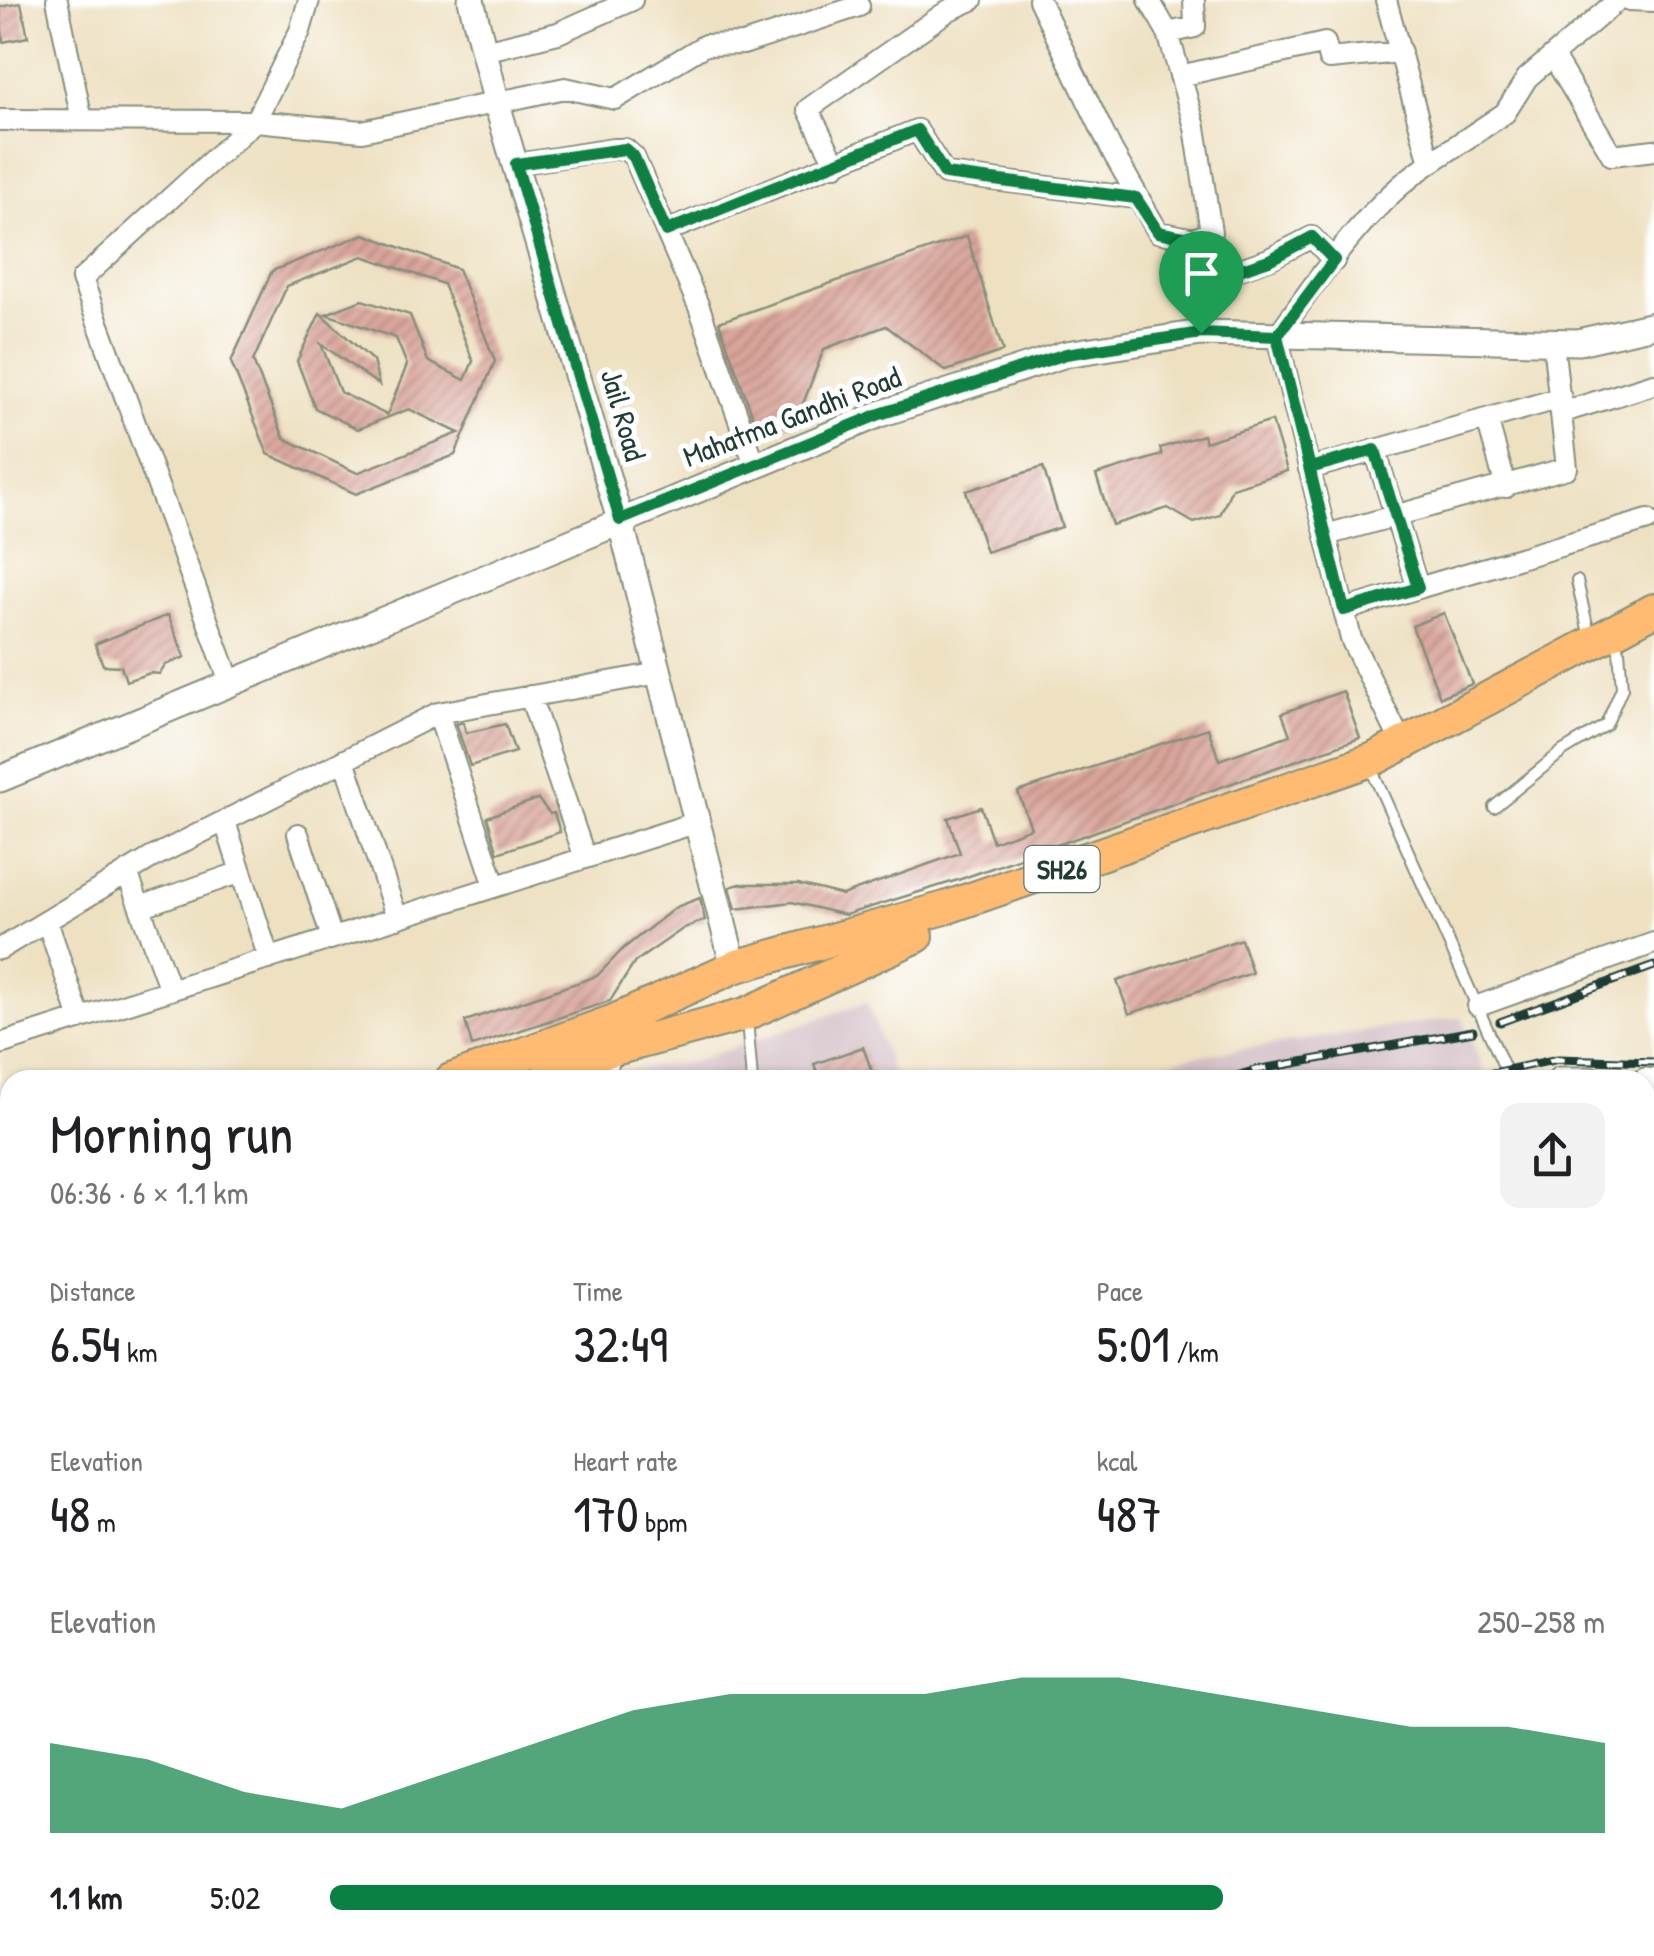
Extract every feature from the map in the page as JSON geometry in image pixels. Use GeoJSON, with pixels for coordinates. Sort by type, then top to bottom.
{"type":"FeatureCollection","features":[{"type":"Feature","properties":{"kind":"main road","name":"SH26"},"geometry":{"type":"LineString","coordinates":[[479,1070],[614,1021],[734,967],[999,890],[1371,768],[1407,762],[1605,647],[1654,610]]}},
{"type":"Feature","properties":{"kind":"main road","name":"SH26"},"geometry":{"type":"LineString","coordinates":[[535,1070],[746,1014],[885,948],[1371,768],[1402,744],[1605,647],[1654,631]]}},
{"type":"Feature","properties":{"kind":"main road"},"geometry":{"type":"LineString","coordinates":[[805,948],[816,981]]}},
{"type":"Feature","properties":{"kind":"main road"},"geometry":{"type":"LineString","coordinates":[[695,983],[710,1023]]}},
{"type":"Feature","properties":{"kind":"street"},"geometry":{"type":"LineString","coordinates":[[57,0],[82,120]]}},
{"type":"Feature","properties":{"kind":"street"},"geometry":{"type":"LineString","coordinates":[[230,682],[82,280],[255,121],[300,30],[308,0]]}},
{"type":"Feature","properties":{"kind":"street","name":"Jail Road"},"geometry":{"type":"LineString","coordinates":[[471,0],[497,104],[620,520],[734,967]]}},
{"type":"Feature","properties":{"kind":"street"},"geometry":{"type":"LineString","coordinates":[[484,51],[558,33],[632,0]]}},
{"type":"Feature","properties":{"kind":"street"},"geometry":{"type":"LineString","coordinates":[[836,164],[808,108],[949,10],[972,0]]}},
{"type":"Feature","properties":{"kind":"street"},"geometry":{"type":"LineString","coordinates":[[1039,0],[1136,198],[1158,232],[1194,239],[1212,232],[1196,127],[1168,33],[1149,0]]}},
{"type":"Feature","properties":{"kind":"street"},"geometry":{"type":"LineString","coordinates":[[1168,33],[1195,27],[1194,0]]}},
{"type":"Feature","properties":{"kind":"street"},"geometry":{"type":"LineString","coordinates":[[1386,0],[1430,164]]}},
{"type":"Feature","properties":{"kind":"street"},"geometry":{"type":"LineString","coordinates":[[1402,744],[1351,638],[1277,336],[1334,260],[1402,182],[1504,113],[1527,78],[1618,0]]}},
{"type":"Feature","properties":{"kind":"street"},"geometry":{"type":"LineString","coordinates":[[1628,0],[1654,1]]}},
{"type":"Feature","properties":{"kind":"street"},"geometry":{"type":"LineString","coordinates":[[0,120],[255,121],[362,131],[573,87],[601,99],[615,99],[705,45],[743,44],[860,6]]}},
{"type":"Feature","properties":{"kind":"street"},"geometry":{"type":"LineString","coordinates":[[1180,76],[1325,43],[1329,59],[1401,52]]}},
{"type":"Feature","properties":{"kind":"street"},"geometry":{"type":"LineString","coordinates":[[1554,58],[1612,155],[1654,150]]}},
{"type":"Feature","properties":{"kind":"street"},"geometry":{"type":"LineString","coordinates":[[666,231],[917,130],[945,174],[1136,198]]}},
{"type":"Feature","properties":{"kind":"street"},"geometry":{"type":"LineString","coordinates":[[516,164],[625,149],[634,157],[755,465]]}},
{"type":"Feature","properties":{"kind":"street"},"geometry":{"type":"LineString","coordinates":[[1197,284],[1269,260],[1312,237],[1334,260]]}},
{"type":"Feature","properties":{"kind":"street"},"geometry":{"type":"LineString","coordinates":[[1194,239],[1201,333]]}},
{"type":"Feature","properties":{"kind":"street","name":"Mahatma Gandhi Road"},"geometry":{"type":"LineString","coordinates":[[0,779],[880,414],[1066,354],[1201,333],[1578,342],[1654,325]]}},
{"type":"Feature","properties":{"kind":"street"},"geometry":{"type":"LineString","coordinates":[[1326,536],[1567,468],[1553,342]]}},
{"type":"Feature","properties":{"kind":"street"},"geometry":{"type":"LineString","coordinates":[[1310,468],[1487,419],[1654,384]]}},
{"type":"Feature","properties":{"kind":"street"},"geometry":{"type":"LineString","coordinates":[[1487,419],[1506,487]]}},
{"type":"Feature","properties":{"kind":"street"},"geometry":{"type":"LineString","coordinates":[[1375,450],[1418,588]]}},
{"type":"Feature","properties":{"kind":"street"},"geometry":{"type":"LineString","coordinates":[[1344,610],[1648,520]]}},
{"type":"Feature","properties":{"kind":"street"},"geometry":{"type":"LineString","coordinates":[[0,949],[127,872],[438,713],[659,673]]}},
{"type":"Feature","properties":{"kind":"street"},"geometry":{"type":"LineString","coordinates":[[530,696],[585,858]]}},
{"type":"Feature","properties":{"kind":"street"},"geometry":{"type":"LineString","coordinates":[[438,713],[495,886]]}},
{"type":"Feature","properties":{"kind":"street"},"geometry":{"type":"LineString","coordinates":[[344,760],[397,918]]}},
{"type":"Feature","properties":{"kind":"street"},"geometry":{"type":"LineString","coordinates":[[225,822],[269,958]]}},
{"type":"Feature","properties":{"kind":"street"},"geometry":{"type":"LineString","coordinates":[[0,1044],[698,822]]}},
{"type":"Feature","properties":{"kind":"street"},"geometry":{"type":"LineString","coordinates":[[298,834],[332,938]]}},
{"type":"Feature","properties":{"kind":"street"},"geometry":{"type":"LineString","coordinates":[[127,872],[170,990]]}},
{"type":"Feature","properties":{"kind":"street"},"geometry":{"type":"LineString","coordinates":[[140,907],[241,872]]}},
{"type":"Feature","properties":{"kind":"street"},"geometry":{"type":"LineString","coordinates":[[47,921],[80,1019]]}},
{"type":"Feature","properties":{"kind":"street"},"geometry":{"type":"LineString","coordinates":[[1478,1006],[1654,944]]}},
{"type":"Feature","properties":{"kind":"lane"},"geometry":{"type":"LineString","coordinates":[[1494,807],[1563,751],[1606,726],[1622,688],[1577,581]]}},
{"type":"Feature","properties":{"kind":"lane"},"geometry":{"type":"LineString","coordinates":[[1371,768],[1506,1070]]}},
{"type":"Feature","properties":{"kind":"lane"},"geometry":{"type":"LineString","coordinates":[[746,1014],[751,1070]]}},
{"type":"Feature","properties":{"kind":"lane"},"geometry":{"type":"LineString","coordinates":[[612,1070],[618,1046]]}},
{"type":"Feature","properties":{"kind":"shaded area"},"geometry":{"type":"Polygon","coordinates":[[[867,1002],[891,1070],[627,1070],[692,1062],[867,1002]]]}},
{"type":"Feature","properties":{"kind":"shaded area"},"geometry":{"type":"Polygon","coordinates":[[[1462,1017],[1483,1070],[1146,1070],[1188,1057],[1462,1017]]]}},
{"type":"Feature","properties":{"kind":"building"},"geometry":{"type":"Polygon","coordinates":[[[21,3],[28,37],[3,42],[0,7],[21,3]]]}},
{"type":"Feature","properties":{"kind":"building"},"geometry":{"type":"Polygon","coordinates":[[[364,234],[458,269],[495,361],[455,455],[356,494],[268,454],[231,362],[272,271],[364,234]],[[363,256],[287,286],[253,361],[284,438],[357,473],[459,433],[409,409],[358,429],[315,408],[297,361],[320,313],[373,361],[379,385],[321,344],[340,392],[387,415],[407,365],[396,338],[326,314],[362,300],[410,315],[428,361],[465,380],[473,361],[443,284],[363,256]]]}},
{"type":"Feature","properties":{"kind":"building"},"geometry":{"type":"Polygon","coordinates":[[[967,236],[1003,351],[946,371],[886,326],[824,349],[796,422],[759,434],[719,322],[967,236]]]}},
{"type":"Feature","properties":{"kind":"building"},"geometry":{"type":"Polygon","coordinates":[[[1272,421],[1287,471],[1232,488],[1220,515],[1194,523],[1168,508],[1112,525],[1096,475],[1162,455],[1160,448],[1203,435],[1205,442],[1272,421]]]}},
{"type":"Feature","properties":{"kind":"building"},"geometry":{"type":"Polygon","coordinates":[[[1043,467],[1062,527],[986,552],[966,491],[1043,467]]]}},
{"type":"Feature","properties":{"kind":"building"},"geometry":{"type":"Polygon","coordinates":[[[1444,613],[1472,684],[1440,697],[1412,626],[1444,613]]]}},
{"type":"Feature","properties":{"kind":"building"},"geometry":{"type":"Polygon","coordinates":[[[168,615],[185,657],[165,665],[160,674],[126,681],[121,666],[103,665],[95,644],[168,615]]]}},
{"type":"Feature","properties":{"kind":"building"},"geometry":{"type":"Polygon","coordinates":[[[1343,691],[1360,738],[958,880],[845,915],[792,902],[736,909],[730,887],[740,884],[798,884],[842,895],[960,853],[948,818],[981,807],[993,842],[1031,828],[1018,792],[1208,728],[1219,760],[1290,735],[1282,713],[1343,691]]]}},
{"type":"Feature","properties":{"kind":"building"},"geometry":{"type":"Polygon","coordinates":[[[463,722],[466,733],[505,724],[515,752],[470,766],[456,724],[463,722]]]}},
{"type":"Feature","properties":{"kind":"building"},"geometry":{"type":"Polygon","coordinates":[[[538,799],[550,814],[554,813],[560,832],[498,853],[487,817],[538,799]]]}},
{"type":"Feature","properties":{"kind":"building"},"geometry":{"type":"Polygon","coordinates":[[[700,898],[705,920],[684,928],[635,962],[610,1001],[472,1046],[465,1021],[597,976],[624,948],[676,907],[700,898]]]}},
{"type":"Feature","properties":{"kind":"building"},"geometry":{"type":"Polygon","coordinates":[[[1241,939],[1252,973],[1129,1014],[1117,981],[1241,939]]]}},
{"type":"Feature","properties":{"kind":"building"},"geometry":{"type":"Polygon","coordinates":[[[863,1047],[871,1070],[816,1070],[814,1064],[863,1047]]]}},
{"type":"Feature","properties":{"kind":"railway"},"geometry":{"type":"LineString","coordinates":[[1500,1022],[1654,966]]}},
{"type":"Feature","properties":{"kind":"railway"},"geometry":{"type":"LineString","coordinates":[[1256,1070],[1473,1031]]}},
{"type":"Feature","properties":{"kind":"railway"},"geometry":{"type":"LineString","coordinates":[[1507,1070],[1558,1059],[1654,1062]]}},
{"type":"Feature","properties":{"kind":"route"},"geometry":{"type":"LineString","coordinates":[[1201,333],[1066,354],[880,414],[620,520],[516,164],[625,149],[634,157],[666,231],[917,130],[945,174],[1136,198],[1158,232],[1194,239],[1197,284],[1269,260],[1312,237],[1334,260],[1277,336],[1344,610],[1418,588],[1375,450],[1310,468],[1277,336],[1201,333]]}}]}
